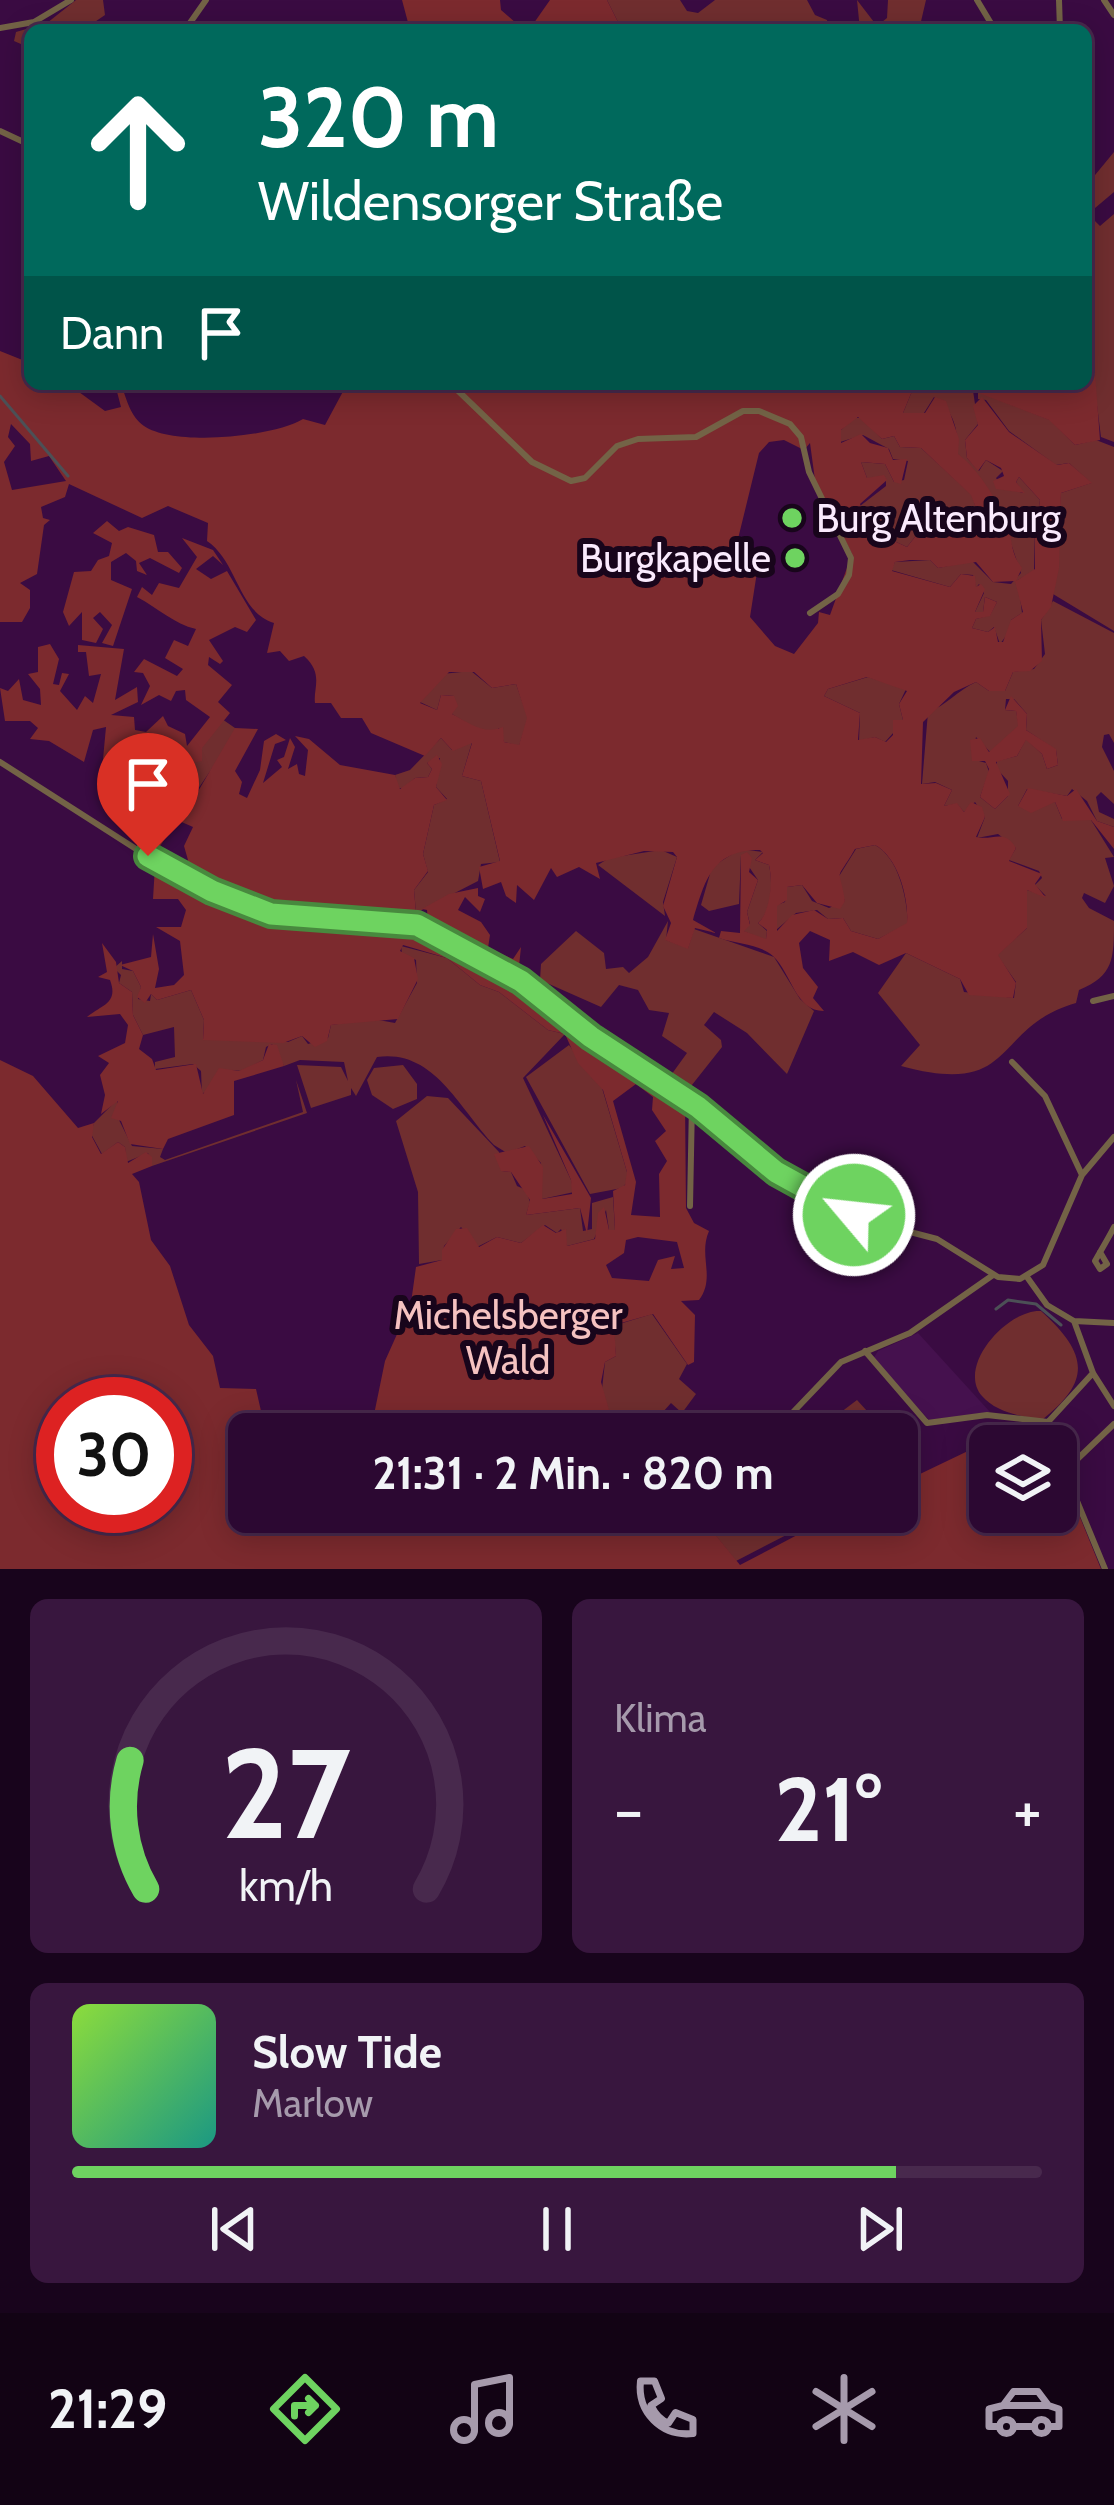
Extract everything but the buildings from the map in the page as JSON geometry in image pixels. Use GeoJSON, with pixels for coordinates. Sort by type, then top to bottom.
{"type":"FeatureCollection","features":[{"type":"Feature","properties":{"kind":"street"},"geometry":{"type":"LineString","coordinates":[[0,28],[34,22],[71,0]]}},
{"type":"Feature","properties":{"kind":"street"},"geometry":{"type":"LineString","coordinates":[[1104,0],[1114,15]]}},
{"type":"Feature","properties":{"kind":"street"},"geometry":{"type":"LineString","coordinates":[[457,390],[532,462],[571,481],[585,478],[617,446],[650,438],[696,437],[743,411],[759,411],[790,424],[801,437],[809,472],[852,566],[832,602],[810,613]]}},
{"type":"Feature","properties":{"kind":"street"},"geometry":{"type":"LineString","coordinates":[[0,762],[172,872],[254,909],[410,922],[521,981],[591,1037],[692,1103],[755,1156],[818,1198],[864,1220],[937,1239],[993,1275],[1027,1276],[1051,1254],[1082,1175],[1114,1137]]}},
{"type":"Feature","properties":{"kind":"street"},"geometry":{"type":"LineString","coordinates":[[1093,1001],[1114,996]]}},
{"type":"Feature","properties":{"kind":"street"},"geometry":{"type":"LineString","coordinates":[[1012,1062],[1045,1096],[1082,1175]]}},
{"type":"Feature","properties":{"kind":"street"},"geometry":{"type":"LineString","coordinates":[[689,1206],[692,1103]]}},
{"type":"Feature","properties":{"kind":"street"},"geometry":{"type":"LineString","coordinates":[[1100,1252],[1114,1228]]}},
{"type":"Feature","properties":{"kind":"street"},"geometry":{"type":"LineString","coordinates":[[792,1413],[834,1367],[922,1326],[993,1275]]}},
{"type":"Feature","properties":{"kind":"street"},"geometry":{"type":"LineString","coordinates":[[1027,1276],[1047,1305],[1074,1321],[1114,1323]]}},
{"type":"Feature","properties":{"kind":"street"},"geometry":{"type":"LineString","coordinates":[[1074,1321],[1093,1372],[1114,1406]]}},
{"type":"Feature","properties":{"kind":"street"},"geometry":{"type":"LineString","coordinates":[[865,1351],[927,1423],[987,1414],[1041,1424],[1083,1389],[1093,1372]]}},
{"type":"Feature","properties":{"kind":"street"},"geometry":{"type":"LineString","coordinates":[[1077,1459],[1114,1424]]}},
{"type":"Feature","properties":{"kind":"street"},"geometry":{"type":"LineString","coordinates":[[1077,1495],[1105,1569]]}},
{"type":"Feature","properties":{"kind":"shaded area"},"geometry":{"type":"Polygon","coordinates":[[[76,0],[103,0],[105,15],[92,24],[47,23],[76,0]]]}},
{"type":"Feature","properties":{"kind":"shaded area"},"geometry":{"type":"Polygon","coordinates":[[[607,0],[680,0],[687,11],[698,13],[715,0],[807,0],[815,15],[828,24],[619,24],[607,0]]]}},
{"type":"Feature","properties":{"kind":"shaded area"},"geometry":{"type":"Polygon","coordinates":[[[857,0],[875,24],[859,24],[857,0]]]}},
{"type":"Feature","properties":{"kind":"shaded area"},"geometry":{"type":"Polygon","coordinates":[[[888,0],[926,0],[920,24],[880,24],[887,18],[888,0]]]}},
{"type":"Feature","properties":{"kind":"shaded area"},"geometry":{"type":"Polygon","coordinates":[[[24,30],[24,45],[14,41],[16,32],[24,30]]]}},
{"type":"Feature","properties":{"kind":"shaded area"},"geometry":{"type":"Polygon","coordinates":[[[1114,152],[1114,192],[1092,211],[1092,179],[1114,152]]]}},
{"type":"Feature","properties":{"kind":"shaded area"},"geometry":{"type":"Polygon","coordinates":[[[1114,214],[1114,442],[1101,437],[1092,366],[1092,218],[1100,226],[1114,214]]]}},
{"type":"Feature","properties":{"kind":"shaded area"},"geometry":{"type":"Polygon","coordinates":[[[913,390],[973,390],[978,424],[965,440],[967,458],[979,471],[986,460],[1003,471],[996,478],[1002,487],[1023,493],[1016,482],[1019,477],[1040,500],[1037,520],[1025,529],[1035,529],[1034,571],[1018,580],[1022,613],[1011,620],[1012,628],[1000,644],[994,627],[988,632],[972,628],[976,619],[990,615],[997,602],[985,597],[983,612],[975,612],[984,593],[979,584],[976,588],[973,575],[961,574],[950,587],[891,570],[895,562],[930,560],[938,568],[972,561],[993,582],[1011,584],[1021,573],[997,502],[957,454],[956,429],[946,408],[934,397],[924,413],[903,413],[913,390]]]}},
{"type":"Feature","properties":{"kind":"shaded area"},"geometry":{"type":"Polygon","coordinates":[[[982,390],[1050,420],[1075,445],[1096,440],[1114,447],[1114,631],[1053,594],[1061,493],[1091,483],[1069,463],[1056,465],[1009,431],[986,400],[978,399],[982,390]]]}},
{"type":"Feature","properties":{"kind":"shaded area"},"geometry":{"type":"Polygon","coordinates":[[[854,418],[862,418],[882,439],[894,436],[900,447],[921,448],[972,495],[976,508],[926,523],[907,547],[872,531],[860,506],[886,486],[886,478],[867,478],[861,462],[885,464],[894,482],[904,480],[908,461],[893,459],[889,449],[863,435],[840,442],[841,430],[854,418]]]}},
{"type":"Feature","properties":{"kind":"shaded area"},"geometry":{"type":"Polygon","coordinates":[[[1053,601],[1114,633],[1114,743],[1109,734],[1104,735],[1102,747],[1114,771],[1114,804],[1101,792],[1096,797],[1099,812],[1114,819],[1114,827],[1097,821],[1087,801],[1072,789],[1067,796],[1027,789],[1018,806],[1055,802],[1062,819],[1091,820],[1114,857],[1105,858],[1114,886],[1105,903],[1084,893],[1082,898],[1089,908],[1114,921],[1110,964],[1099,979],[1079,990],[1076,1003],[1029,1028],[986,1067],[939,1074],[901,1066],[920,1045],[878,993],[906,953],[960,979],[964,992],[1014,998],[1016,982],[997,955],[1027,928],[1027,890],[1046,896],[1035,885],[1042,878],[1039,871],[1009,860],[1016,848],[998,834],[977,838],[985,817],[975,802],[964,812],[957,804],[944,806],[952,790],[935,782],[922,784],[928,712],[976,682],[989,691],[1005,691],[1013,672],[1034,669],[1045,654],[1041,620],[1053,601]],[[1006,699],[1005,710],[1016,711],[1019,726],[991,753],[976,737],[972,759],[986,763],[989,772],[980,797],[995,809],[1008,796],[1008,781],[997,769],[997,761],[1017,756],[1026,739],[1042,754],[1047,769],[1058,765],[1056,750],[1026,730],[1027,714],[1014,699],[1006,699]]]}},
{"type":"Feature","properties":{"kind":"shaded area"},"geometry":{"type":"Polygon","coordinates":[[[471,671],[492,688],[516,684],[528,718],[519,746],[504,742],[499,728],[494,733],[476,729],[452,714],[454,696],[441,695],[437,710],[420,702],[442,674],[471,671]]]}},
{"type":"Feature","properties":{"kind":"shaded area"},"geometry":{"type":"Polygon","coordinates":[[[868,677],[906,689],[899,704],[903,720],[893,720],[894,732],[885,742],[875,737],[859,741],[860,713],[824,696],[828,689],[868,677]]]}},
{"type":"Feature","properties":{"kind":"shaded area"},"geometry":{"type":"Polygon","coordinates":[[[222,719],[235,728],[235,735],[189,802],[182,787],[189,764],[222,719]]]}},
{"type":"Feature","properties":{"kind":"shaded area"},"geometry":{"type":"Polygon","coordinates":[[[441,738],[452,750],[472,742],[462,776],[481,781],[500,862],[481,864],[478,881],[416,913],[414,890],[428,872],[423,854],[434,805],[447,799],[436,787],[440,758],[427,763],[432,769],[428,777],[415,778],[404,788],[397,788],[395,775],[410,770],[441,738]]]}},
{"type":"Feature","properties":{"kind":"shaded area"},"geometry":{"type":"Polygon","coordinates":[[[875,845],[896,869],[908,924],[878,939],[851,931],[843,918],[828,919],[817,910],[796,913],[776,930],[777,905],[785,902],[787,887],[802,885],[812,901],[829,908],[845,901],[836,881],[856,849],[875,845]]]}},
{"type":"Feature","properties":{"kind":"shaded area"},"geometry":{"type":"Polygon","coordinates":[[[740,849],[763,852],[755,860],[769,865],[770,897],[758,923],[767,931],[766,940],[743,931],[750,924],[747,912],[758,880],[741,855],[739,904],[709,911],[701,905],[712,867],[740,849]]]}},
{"type":"Feature","properties":{"kind":"shaded area"},"geometry":{"type":"Polygon","coordinates":[[[661,850],[677,857],[663,902],[665,916],[598,865],[609,858],[661,850]]]}},
{"type":"Feature","properties":{"kind":"shaded area"},"geometry":{"type":"Polygon","coordinates":[[[668,921],[666,940],[688,948],[694,929],[774,957],[800,999],[814,1011],[787,1074],[747,1033],[714,1012],[704,1025],[721,1040],[722,1047],[684,1095],[666,1082],[687,1053],[662,1036],[669,1013],[649,1010],[638,990],[619,985],[601,1007],[540,980],[541,964],[576,931],[604,953],[606,969],[623,967],[629,973],[648,957],[668,921]]]}},
{"type":"Feature","properties":{"kind":"shaded area"},"geometry":{"type":"Polygon","coordinates":[[[401,946],[447,958],[548,1030],[565,1034],[523,1078],[574,1192],[542,1199],[541,1163],[525,1146],[507,1153],[494,1145],[430,1071],[397,1057],[377,1057],[356,1096],[351,1088],[351,1095],[311,1108],[297,1065],[341,1067],[348,1081],[344,1062],[300,1060],[284,1066],[272,1044],[266,1047],[263,1060],[242,1071],[218,1073],[202,1094],[201,1071],[193,1064],[155,1069],[155,1062],[175,1057],[174,1027],[143,1035],[133,1015],[132,992],[119,983],[121,975],[114,968],[122,961],[122,969],[133,971],[141,987],[138,999],[150,1001],[151,994],[157,1000],[191,990],[204,1020],[203,1039],[288,1042],[302,1036],[308,1044],[328,1038],[331,1025],[373,1019],[395,1023],[417,983],[416,960],[402,953],[401,946]]]}},
{"type":"Feature","properties":{"kind":"shaded area"},"geometry":{"type":"Polygon","coordinates":[[[569,1045],[602,1088],[627,1172],[628,1181],[622,1188],[590,1194],[526,1077],[569,1045]]]}},
{"type":"Feature","properties":{"kind":"shaded area"},"geometry":{"type":"Polygon","coordinates":[[[403,1065],[417,1084],[417,1099],[393,1109],[372,1095],[367,1080],[374,1068],[403,1065]]]}},
{"type":"Feature","properties":{"kind":"shaded area"},"geometry":{"type":"Polygon","coordinates":[[[296,1080],[307,1113],[152,1166],[148,1153],[126,1162],[125,1147],[118,1142],[102,1154],[91,1134],[94,1123],[117,1100],[119,1120],[132,1146],[163,1149],[160,1157],[165,1160],[303,1112],[296,1080]]]}},
{"type":"Feature","properties":{"kind":"shaded area"},"geometry":{"type":"Polygon","coordinates":[[[427,1096],[448,1098],[499,1152],[502,1171],[511,1172],[517,1186],[526,1190],[530,1202],[526,1215],[580,1208],[583,1231],[592,1229],[592,1203],[613,1197],[615,1230],[609,1230],[606,1210],[594,1239],[567,1246],[561,1229],[557,1233],[545,1225],[521,1243],[497,1237],[477,1247],[461,1227],[444,1246],[442,1260],[419,1264],[418,1192],[396,1121],[427,1096]]]}},
{"type":"Feature","properties":{"kind":"shaded area"},"geometry":{"type":"Polygon","coordinates":[[[1041,1311],[1068,1340],[1078,1366],[1070,1392],[1042,1420],[995,1406],[976,1384],[976,1370],[989,1342],[1014,1319],[1041,1311]]]}},
{"type":"Feature","properties":{"kind":"shaded area"},"geometry":{"type":"Polygon","coordinates":[[[652,1314],[687,1364],[679,1379],[696,1394],[682,1413],[671,1403],[662,1413],[609,1413],[602,1389],[605,1362],[616,1356],[613,1326],[652,1314]]]}},
{"type":"Feature","properties":{"kind":"shaded area"},"geometry":{"type":"Polygon","coordinates":[[[918,1333],[990,1412],[929,1420],[873,1359],[878,1351],[918,1333]]]}},
{"type":"Feature","properties":{"kind":"shaded area"},"geometry":{"type":"Polygon","coordinates":[[[857,1400],[869,1413],[840,1413],[857,1400]]]}},
{"type":"Feature","properties":{"kind":"shaded area"},"geometry":{"type":"Polygon","coordinates":[[[714,1533],[790,1533],[736,1561],[714,1533]]]}},
{"type":"Feature","properties":{"kind":"green space"},"geometry":{"type":"Polygon","coordinates":[[[402,0],[500,0],[501,10],[517,24],[408,24],[402,0]]]}},
{"type":"Feature","properties":{"kind":"green space"},"geometry":{"type":"Polygon","coordinates":[[[550,0],[607,0],[619,24],[533,24],[550,0]]]}},
{"type":"Feature","properties":{"kind":"green space"},"geometry":{"type":"Polygon","coordinates":[[[1092,332],[1100,440],[1075,445],[1049,420],[976,392],[1092,390],[1092,332]]]}},
{"type":"Feature","properties":{"kind":"green space"},"geometry":{"type":"Polygon","coordinates":[[[0,351],[24,361],[24,390],[76,390],[105,411],[121,407],[117,390],[123,390],[132,413],[144,426],[200,438],[270,431],[303,419],[325,425],[344,390],[913,390],[903,413],[925,413],[935,397],[946,401],[959,439],[958,454],[987,486],[1007,524],[1022,568],[1016,581],[1035,569],[1035,531],[1022,525],[1037,520],[1040,500],[1019,477],[1016,482],[1025,493],[996,489],[993,481],[1004,476],[1001,468],[986,460],[978,471],[967,458],[965,440],[978,425],[973,406],[982,397],[1009,432],[1057,465],[1069,463],[1092,483],[1061,493],[1059,568],[1051,607],[1041,620],[1042,661],[1030,671],[1013,672],[1005,691],[989,691],[976,682],[954,692],[923,722],[921,784],[936,783],[952,790],[944,806],[957,803],[964,812],[971,802],[982,807],[985,817],[976,837],[1007,838],[1016,848],[1009,861],[1042,874],[1035,884],[1046,898],[1027,890],[1027,928],[998,955],[1016,983],[1013,998],[969,995],[960,979],[906,953],[879,965],[853,952],[829,961],[830,940],[810,931],[799,943],[803,968],[818,987],[813,998],[824,1011],[806,1005],[768,952],[719,938],[721,931],[740,933],[741,855],[747,852],[752,858],[749,872],[758,880],[747,912],[750,925],[744,931],[766,939],[767,930],[758,923],[768,905],[770,872],[769,865],[755,860],[763,853],[760,850],[744,851],[731,855],[713,870],[693,920],[716,933],[695,928],[688,949],[665,940],[671,923],[663,906],[677,857],[673,852],[644,851],[596,863],[600,879],[579,867],[557,877],[551,868],[534,900],[517,885],[516,903],[506,896],[501,882],[483,889],[479,867],[500,861],[481,781],[462,776],[472,743],[453,751],[441,738],[425,756],[371,733],[362,718],[341,718],[331,703],[315,703],[314,669],[304,656],[289,661],[280,651],[267,653],[274,623],[253,608],[207,541],[208,523],[168,506],[142,518],[69,484],[65,497],[41,507],[43,518],[50,520],[44,525],[37,574],[20,583],[30,590],[30,608],[22,622],[0,622],[0,351]],[[858,417],[841,430],[841,443],[861,434],[870,443],[888,448],[893,460],[907,459],[901,484],[894,482],[885,464],[861,462],[867,478],[884,475],[887,480],[860,504],[872,531],[907,547],[926,523],[976,508],[971,495],[921,448],[900,447],[894,436],[882,439],[858,417]],[[11,424],[8,437],[15,446],[4,462],[12,490],[66,481],[49,456],[31,461],[30,444],[11,424]],[[784,440],[769,442],[759,453],[737,543],[757,572],[750,617],[775,646],[794,654],[818,623],[819,612],[830,615],[852,554],[815,480],[810,443],[804,450],[784,440]],[[930,560],[895,562],[892,571],[950,587],[961,574],[975,576],[976,587],[981,584],[985,589],[975,612],[983,612],[985,597],[997,602],[990,616],[976,619],[972,628],[988,632],[995,627],[998,642],[1003,642],[1011,620],[1023,612],[1015,581],[993,582],[976,562],[938,568],[930,560]],[[449,672],[420,703],[437,710],[441,695],[454,696],[458,706],[452,714],[484,729],[503,727],[504,742],[519,745],[527,718],[516,684],[492,688],[474,672],[449,672]],[[867,677],[828,689],[824,696],[860,713],[858,740],[875,737],[886,742],[893,735],[893,720],[903,720],[899,704],[907,691],[867,677]],[[875,845],[855,849],[840,875],[845,901],[840,909],[817,903],[802,885],[787,887],[787,900],[777,906],[777,931],[792,915],[814,910],[828,919],[843,918],[851,931],[878,939],[907,923],[900,879],[890,859],[875,845]]]}},
{"type":"Feature","properties":{"kind":"green space"},"geometry":{"type":"Polygon","coordinates":[[[107,521],[119,531],[128,527],[154,535],[158,552],[168,552],[182,568],[179,573],[150,558],[139,563],[147,575],[137,571],[136,561],[126,553],[111,562],[111,580],[132,589],[113,646],[102,643],[112,625],[100,612],[93,618],[103,629],[96,643],[82,640],[82,612],[69,626],[63,612],[74,572],[91,571],[98,560],[109,556],[112,543],[93,533],[107,521]]]}},
{"type":"Feature","properties":{"kind":"green space","name":"Michelsberger Wald"},"geometry":{"type":"Polygon","coordinates":[[[182,538],[213,550],[223,565],[213,556],[196,569],[211,579],[227,571],[256,620],[247,632],[235,627],[209,640],[223,661],[220,664],[209,657],[208,665],[232,685],[218,702],[230,713],[202,748],[202,761],[189,764],[182,787],[186,800],[193,800],[235,728],[258,729],[235,771],[242,782],[239,794],[247,798],[260,770],[264,741],[276,734],[286,740],[275,744],[263,783],[282,767],[277,760],[284,757],[290,738],[295,747],[288,769],[297,764],[299,774],[305,776],[308,750],[295,736],[309,739],[340,765],[395,775],[400,789],[415,778],[428,777],[432,769],[427,763],[437,755],[442,764],[436,787],[447,800],[434,805],[423,854],[428,871],[414,890],[416,913],[397,920],[406,929],[429,934],[427,910],[422,909],[449,894],[478,888],[478,896],[485,899],[480,912],[465,897],[458,910],[481,922],[490,935],[488,948],[513,959],[521,947],[518,976],[577,1033],[685,1101],[686,1208],[694,1223],[709,1231],[704,1291],[699,1300],[681,1301],[695,1315],[694,1362],[688,1365],[653,1314],[614,1325],[616,1356],[605,1362],[601,1382],[610,1413],[374,1413],[385,1361],[411,1303],[416,1267],[442,1260],[442,1250],[456,1229],[467,1228],[479,1247],[497,1237],[521,1243],[543,1225],[556,1233],[566,1229],[567,1246],[595,1239],[598,1213],[604,1207],[609,1230],[615,1230],[613,1191],[625,1185],[627,1172],[603,1090],[578,1063],[565,1034],[548,1030],[447,958],[403,945],[400,951],[414,958],[418,979],[398,1019],[331,1025],[327,1041],[315,1047],[302,1036],[283,1043],[203,1040],[204,1020],[191,990],[157,1000],[151,994],[145,1003],[137,997],[141,987],[133,971],[120,965],[151,957],[153,934],[159,969],[155,988],[174,985],[184,975],[180,941],[156,927],[181,927],[186,910],[178,899],[153,899],[155,866],[175,875],[188,860],[184,846],[193,827],[177,820],[155,854],[147,853],[151,821],[129,803],[131,777],[116,771],[110,788],[101,781],[106,727],[93,730],[84,762],[49,741],[30,739],[38,728],[30,721],[5,721],[0,688],[8,691],[19,679],[23,700],[41,705],[40,689],[28,674],[38,672],[38,647],[50,644],[59,659],[53,684],[59,685],[62,673],[69,674],[60,691],[77,710],[85,696],[93,703],[101,674],[89,676],[86,652],[78,652],[78,645],[124,649],[115,700],[137,687],[138,702],[111,715],[134,717],[135,730],[146,732],[163,716],[168,726],[185,734],[187,746],[210,717],[186,700],[185,690],[176,691],[171,701],[159,695],[141,705],[150,686],[143,673],[134,672],[144,659],[177,676],[183,669],[165,658],[174,640],[188,646],[196,629],[137,597],[142,587],[152,595],[159,583],[179,588],[197,557],[182,538]],[[636,1084],[613,1101],[636,1182],[631,1215],[660,1217],[659,1174],[667,1161],[655,1141],[666,1131],[652,1110],[653,1097],[636,1084]],[[626,1240],[624,1253],[606,1265],[612,1278],[649,1281],[658,1260],[675,1256],[671,1269],[684,1268],[677,1242],[626,1240]]]}},
{"type":"Feature","properties":{"kind":"green space"},"geometry":{"type":"Polygon","coordinates":[[[1011,696],[1027,714],[1026,730],[1056,749],[1058,765],[1047,769],[1042,754],[1026,740],[1017,756],[996,762],[1010,794],[995,809],[980,797],[989,769],[985,761],[972,761],[970,740],[980,738],[989,752],[1018,726],[1016,711],[1005,710],[1011,696]]]}},
{"type":"Feature","properties":{"kind":"green space"},"geometry":{"type":"Polygon","coordinates":[[[1028,788],[1067,796],[1076,789],[1097,821],[1114,827],[1114,849],[1091,820],[1063,821],[1055,802],[1031,813],[1018,806],[1028,788]]]}},
{"type":"Feature","properties":{"kind":"green space"},"geometry":{"type":"Polygon","coordinates":[[[102,943],[116,962],[119,983],[132,992],[133,1015],[143,1035],[139,1049],[152,1059],[156,1070],[196,1064],[203,1094],[219,1068],[239,1071],[263,1060],[269,1044],[277,1045],[284,1066],[234,1081],[234,1115],[168,1139],[163,1149],[130,1144],[121,1121],[111,1118],[118,1101],[101,1114],[105,1095],[100,1075],[109,1063],[98,1056],[125,1043],[128,1025],[120,1014],[87,1017],[112,994],[110,980],[98,977],[107,972],[102,943]]]}},
{"type":"Feature","properties":{"kind":"green space"},"geometry":{"type":"Polygon","coordinates":[[[0,1060],[33,1076],[78,1128],[94,1123],[92,1137],[101,1154],[118,1142],[125,1147],[128,1163],[146,1152],[152,1157],[152,1166],[132,1174],[139,1182],[151,1240],[170,1266],[189,1325],[213,1356],[220,1388],[256,1389],[261,1411],[228,1413],[228,1533],[714,1533],[740,1565],[801,1533],[918,1533],[918,1475],[969,1450],[969,1533],[1077,1533],[1077,1510],[1101,1569],[0,1569],[0,1060]]]}},
{"type":"Feature","properties":{"kind":"green space"},"geometry":{"type":"Polygon","coordinates":[[[543,1115],[591,1198],[587,1234],[580,1208],[526,1215],[530,1200],[511,1172],[501,1171],[494,1154],[529,1146],[543,1167],[542,1199],[572,1194],[571,1180],[543,1115]]]}},
{"type":"Feature","properties":{"kind":"waterway"},"geometry":{"type":"LineString","coordinates":[[0,396],[68,476]]}},
{"type":"Feature","properties":{"kind":"waterway"},"geometry":{"type":"LineString","coordinates":[[996,1309],[1008,1300],[1036,1304],[1061,1325]]}},
{"type":"Feature","properties":{"kind":"place","name":"Burg Altenburg"},"geometry":{"type":"Point","coordinates":[792,518]}},
{"type":"Feature","properties":{"kind":"place","name":"Burgkapelle"},"geometry":{"type":"Point","coordinates":[795,558]}},
{"type":"Feature","properties":{"kind":"route"},"geometry":{"type":"LineString","coordinates":[[148,856],[178,875],[271,914],[390,919],[417,925],[521,981],[591,1037],[681,1094],[776,1172],[854,1215]]}}]}
